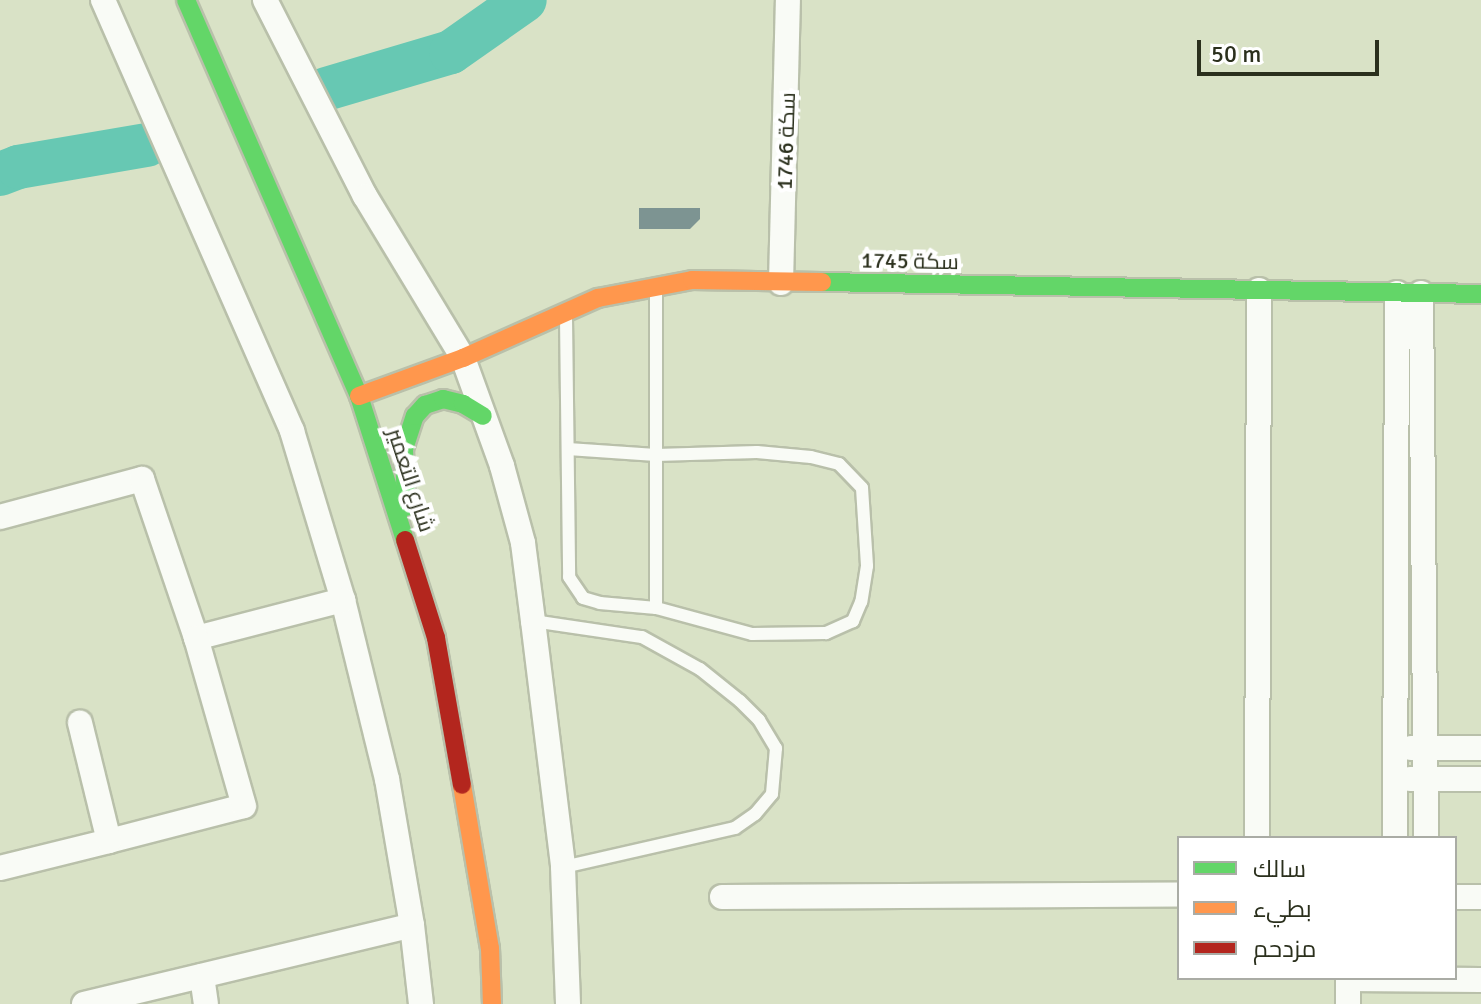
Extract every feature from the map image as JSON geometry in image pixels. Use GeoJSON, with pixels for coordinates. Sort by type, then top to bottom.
{"type":"FeatureCollection","features":[{"type":"Feature","properties":{"kind":"main road","name":"شارع التعمير"},"geometry":{"type":"LineString","coordinates":[[186,0],[359,396],[436,638],[490,948],[492,1004]]}},
{"type":"Feature","properties":{"kind":"main road","name":"سكة 1745"},"geometry":{"type":"LineString","coordinates":[[359,396],[463,358],[565,310],[598,298],[656,284],[692,280],[1481,294]]}},
{"type":"Feature","properties":{"kind":"main road"},"geometry":{"type":"LineString","coordinates":[[406,543],[404,449],[415,416],[425,405],[443,399],[463,404],[483,416]]}},
{"type":"Feature","properties":{"kind":"street"},"geometry":{"type":"LineString","coordinates":[[103,0],[292,431],[343,600],[387,779],[412,925],[421,1004]]}},
{"type":"Feature","properties":{"kind":"street"},"geometry":{"type":"LineString","coordinates":[[265,0],[365,196],[463,358],[523,543],[563,867],[568,1004]]}},
{"type":"Feature","properties":{"kind":"street","name":"سكة 1746"},"geometry":{"type":"LineString","coordinates":[[781,283],[788,0]]}},
{"type":"Feature","properties":{"kind":"street"},"geometry":{"type":"LineString","coordinates":[[1257,836],[1259,290]]}},
{"type":"Feature","properties":{"kind":"street"},"geometry":{"type":"LineString","coordinates":[[1395,836],[1409,293]]}},
{"type":"Feature","properties":{"kind":"street"},"geometry":{"type":"LineString","coordinates":[[1409,293],[1426,748],[1426,836]]}},
{"type":"Feature","properties":{"kind":"street"},"geometry":{"type":"LineString","coordinates":[[0,517],[142,479],[196,638],[244,806],[0,868]]}},
{"type":"Feature","properties":{"kind":"street"},"geometry":{"type":"LineString","coordinates":[[196,638],[343,600]]}},
{"type":"Feature","properties":{"kind":"street"},"geometry":{"type":"LineString","coordinates":[[80,723],[109,841]]}},
{"type":"Feature","properties":{"kind":"street"},"geometry":{"type":"LineString","coordinates":[[1396,747],[1481,748]]}},
{"type":"Feature","properties":{"kind":"street"},"geometry":{"type":"LineString","coordinates":[[1396,779],[1481,779]]}},
{"type":"Feature","properties":{"kind":"street"},"geometry":{"type":"LineString","coordinates":[[722,897],[1177,895]]}},
{"type":"Feature","properties":{"kind":"street"},"geometry":{"type":"LineString","coordinates":[[1457,897],[1481,897]]}},
{"type":"Feature","properties":{"kind":"street"},"geometry":{"type":"LineString","coordinates":[[84,1004],[412,925]]}},
{"type":"Feature","properties":{"kind":"street"},"geometry":{"type":"LineString","coordinates":[[202,976],[206,1004]]}},
{"type":"Feature","properties":{"kind":"street"},"geometry":{"type":"LineString","coordinates":[[1348,980],[1348,1004]]}},
{"type":"Feature","properties":{"kind":"street"},"geometry":{"type":"LineString","coordinates":[[1457,980],[1481,980]]}},
{"type":"Feature","properties":{"kind":"lane"},"geometry":{"type":"LineString","coordinates":[[656,284],[656,608]]}},
{"type":"Feature","properties":{"kind":"lane"},"geometry":{"type":"LineString","coordinates":[[565,310],[569,577],[583,598],[600,603],[656,608],[752,634],[826,633],[853,621],[861,602],[867,566],[862,488],[839,464],[811,457],[757,452],[656,455],[568,449]]}},
{"type":"Feature","properties":{"kind":"lane"},"geometry":{"type":"LineString","coordinates":[[533,621],[642,637],[700,669],[740,701],[759,720],[776,748],[772,794],[755,814],[735,828],[563,867]]}},
{"type":"Feature","properties":{"kind":"building"},"geometry":{"type":"Polygon","coordinates":[[[639,208],[700,208],[700,219],[690,229],[639,229],[639,208]]]}},
{"type":"Feature","properties":{"kind":"waterway"},"geometry":{"type":"LineString","coordinates":[[326,89],[451,52],[525,0]]}},
{"type":"Feature","properties":{"kind":"waterway"},"geometry":{"type":"LineString","coordinates":[[0,174],[18,167],[147,145]]}},
{"type":"Feature","properties":{"kind":"traffic: fast"},"geometry":{"type":"LineString","coordinates":[[186,0],[359,396],[405,540]]}},
{"type":"Feature","properties":{"kind":"traffic: fast"},"geometry":{"type":"LineString","coordinates":[[822,282],[1481,294]]}},
{"type":"Feature","properties":{"kind":"traffic: fast"},"geometry":{"type":"LineString","coordinates":[[406,507],[404,449],[415,416],[425,405],[443,399],[463,404],[483,416]]}},
{"type":"Feature","properties":{"kind":"traffic: slow"},"geometry":{"type":"LineString","coordinates":[[359,396],[463,358],[598,298],[692,280],[822,282]]}},
{"type":"Feature","properties":{"kind":"traffic: slow"},"geometry":{"type":"LineString","coordinates":[[462,785],[490,948],[492,1004]]}},
{"type":"Feature","properties":{"kind":"traffic: jam"},"geometry":{"type":"LineString","coordinates":[[405,540],[436,638],[462,785]]}}]}
